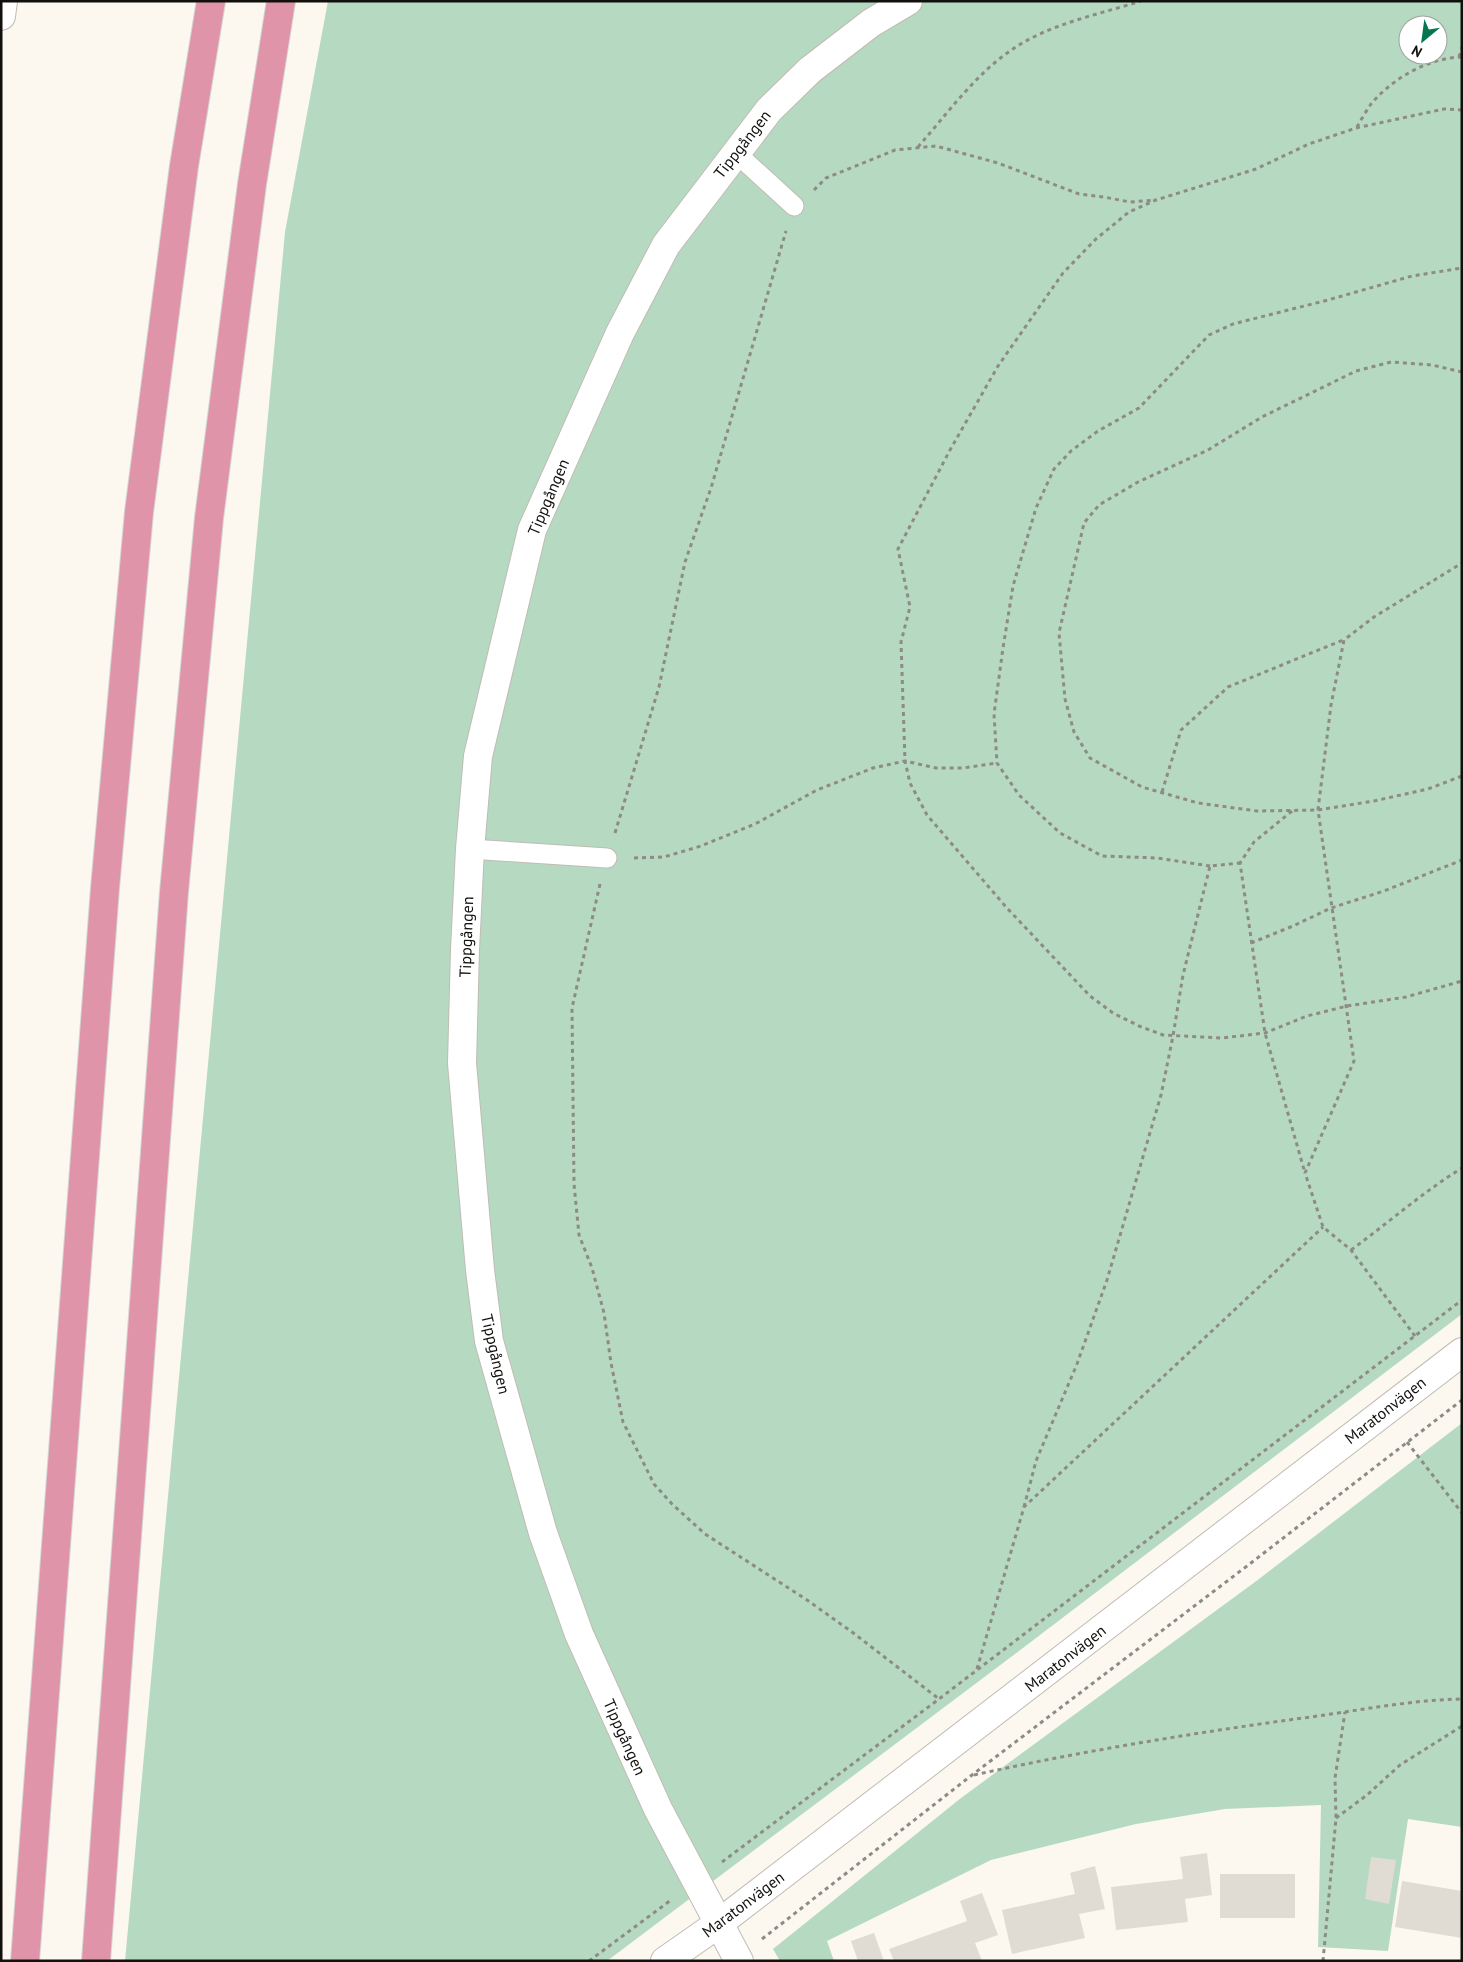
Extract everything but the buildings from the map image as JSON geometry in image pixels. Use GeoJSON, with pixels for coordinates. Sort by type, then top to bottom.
{"type":"FeatureCollection","features":[{"type":"Feature","properties":{"kind":"highway"},"geometry":{"type":"LineString","coordinates":[[25,1961],[105,888],[137,532],[184,166],[211,1]]}},
{"type":"Feature","properties":{"kind":"highway"},"geometry":{"type":"LineString","coordinates":[[96,1961],[178,852],[209,518],[252,184],[281,1]]}},
{"type":"Feature","properties":{"kind":"street"},"geometry":{"type":"LineString","coordinates":[[1,16],[3,1]]}},
{"type":"Feature","properties":{"kind":"street","name":"Tippgången"},"geometry":{"type":"LineString","coordinates":[[738,1959],[658,1809],[579,1634],[543,1533],[489,1341],[480,1270],[462,1063],[470,849],[478,756],[532,530],[620,333],[662,254],[735,152],[768,110],[810,70],[871,23],[908,1]]}},
{"type":"Feature","properties":{"kind":"street","name":"Maratonvägen"},"geometry":{"type":"LineString","coordinates":[[665,1961],[718,1924],[1462,1352]]}},
{"type":"Feature","properties":{"kind":"lane"},"geometry":{"type":"LineString","coordinates":[[735,152],[794,206]]}},
{"type":"Feature","properties":{"kind":"lane"},"geometry":{"type":"LineString","coordinates":[[470,849],[607,858]]}},
{"type":"Feature","properties":{"kind":"path"},"geometry":{"type":"LineString","coordinates":[[918,147],[968,88],[1010,51],[1055,27],[1141,1]]}},
{"type":"Feature","properties":{"kind":"path"},"geometry":{"type":"LineString","coordinates":[[1356,128],[1370,105],[1399,78],[1425,65],[1460,57],[1462,47]]}},
{"type":"Feature","properties":{"kind":"path"},"geometry":{"type":"LineString","coordinates":[[1462,110],[1444,109],[1356,128],[1309,144],[1256,169],[1156,200],[1129,212],[1096,239],[1063,273],[998,366],[950,450],[898,549],[910,607],[901,642],[904,761],[910,783],[927,815],[1006,907],[1074,981],[1112,1013],[1163,1035],[1222,1038],[1265,1033],[1307,1016],[1347,1006],[1406,997],[1462,981]]}},
{"type":"Feature","properties":{"kind":"path"},"geometry":{"type":"LineString","coordinates":[[939,1699],[808,1600],[705,1534],[672,1504],[654,1484],[623,1422],[611,1363],[604,1313],[592,1268],[579,1235],[574,1184],[572,1008],[591,916],[659,687],[685,562],[710,488],[794,206],[826,178],[895,150],[936,146],[998,163],[1079,194],[1104,196],[1130,202],[1156,200]]}},
{"type":"Feature","properties":{"kind":"path"},"geometry":{"type":"LineString","coordinates":[[1240,864],[1210,866],[1157,858],[1102,856],[1060,833],[1019,795],[997,763],[994,714],[1013,586],[1036,508],[1054,469],[1071,451],[1098,432],[1139,408],[1209,335],[1233,324],[1412,276],[1462,268]]}},
{"type":"Feature","properties":{"kind":"path"},"geometry":{"type":"LineString","coordinates":[[1462,372],[1432,365],[1392,362],[1356,372],[1262,417],[1208,450],[1138,482],[1099,505],[1084,523],[1059,633],[1065,699],[1074,732],[1090,758],[1142,787],[1208,804],[1257,811],[1318,810],[1374,801],[1428,789],[1462,776]]}},
{"type":"Feature","properties":{"kind":"path"},"geometry":{"type":"LineString","coordinates":[[1162,792],[1181,730],[1228,687],[1344,640],[1374,617],[1462,562]]}},
{"type":"Feature","properties":{"kind":"path"},"geometry":{"type":"LineString","coordinates":[[1305,1173],[1354,1061],[1318,810],[1331,705],[1344,640]]}},
{"type":"Feature","properties":{"kind":"path"},"geometry":{"type":"LineString","coordinates":[[607,858],[664,857],[702,846],[755,824],[817,790],[873,768],[904,761],[936,768],[963,768],[997,763]]}},
{"type":"Feature","properties":{"kind":"path"},"geometry":{"type":"LineString","coordinates":[[1292,810],[1254,842],[1240,864],[1265,1033],[1305,1173],[1323,1227],[1351,1250],[1415,1336]]}},
{"type":"Feature","properties":{"kind":"path"},"geometry":{"type":"LineString","coordinates":[[1251,942],[1331,908],[1384,891],[1462,860]]}},
{"type":"Feature","properties":{"kind":"path"},"geometry":{"type":"LineString","coordinates":[[977,1670],[1036,1460],[1077,1364],[1107,1280],[1161,1094],[1183,975],[1210,866]]}},
{"type":"Feature","properties":{"kind":"path"},"geometry":{"type":"LineString","coordinates":[[1351,1250],[1436,1184],[1462,1168]]}},
{"type":"Feature","properties":{"kind":"path"},"geometry":{"type":"LineString","coordinates":[[1024,1507],[1323,1227]]}},
{"type":"Feature","properties":{"kind":"path"},"geometry":{"type":"LineString","coordinates":[[589,1961],[939,1699],[1462,1300]]}},
{"type":"Feature","properties":{"kind":"path"},"geometry":{"type":"LineString","coordinates":[[738,1959],[972,1775],[1462,1400]]}},
{"type":"Feature","properties":{"kind":"path"},"geometry":{"type":"LineString","coordinates":[[1407,1442],[1462,1513]]}},
{"type":"Feature","properties":{"kind":"path"},"geometry":{"type":"LineString","coordinates":[[972,1775],[1038,1761],[1204,1732],[1424,1700],[1462,1699]]}},
{"type":"Feature","properties":{"kind":"path"},"geometry":{"type":"LineString","coordinates":[[1323,1961],[1336,1818],[1335,1778],[1345,1712]]}},
{"type":"Feature","properties":{"kind":"path"},"geometry":{"type":"LineString","coordinates":[[1336,1818],[1367,1795],[1400,1765],[1462,1726]]}},
{"type":"Feature","properties":{"kind":"green space"},"geometry":{"type":"Polygon","coordinates":[[[328,1],[1462,1],[1462,1314],[607,1961],[125,1961],[285,232],[328,1]]]}},
{"type":"Feature","properties":{"kind":"green space"},"geometry":{"type":"Polygon","coordinates":[[[1462,1423],[1462,1827],[1408,1819],[1388,1951],[1318,1947],[1321,1805],[1225,1809],[1136,1824],[991,1860],[827,1941],[834,1961],[780,1961],[773,1949],[961,1798],[1259,1579],[1462,1423]]]}}]}
